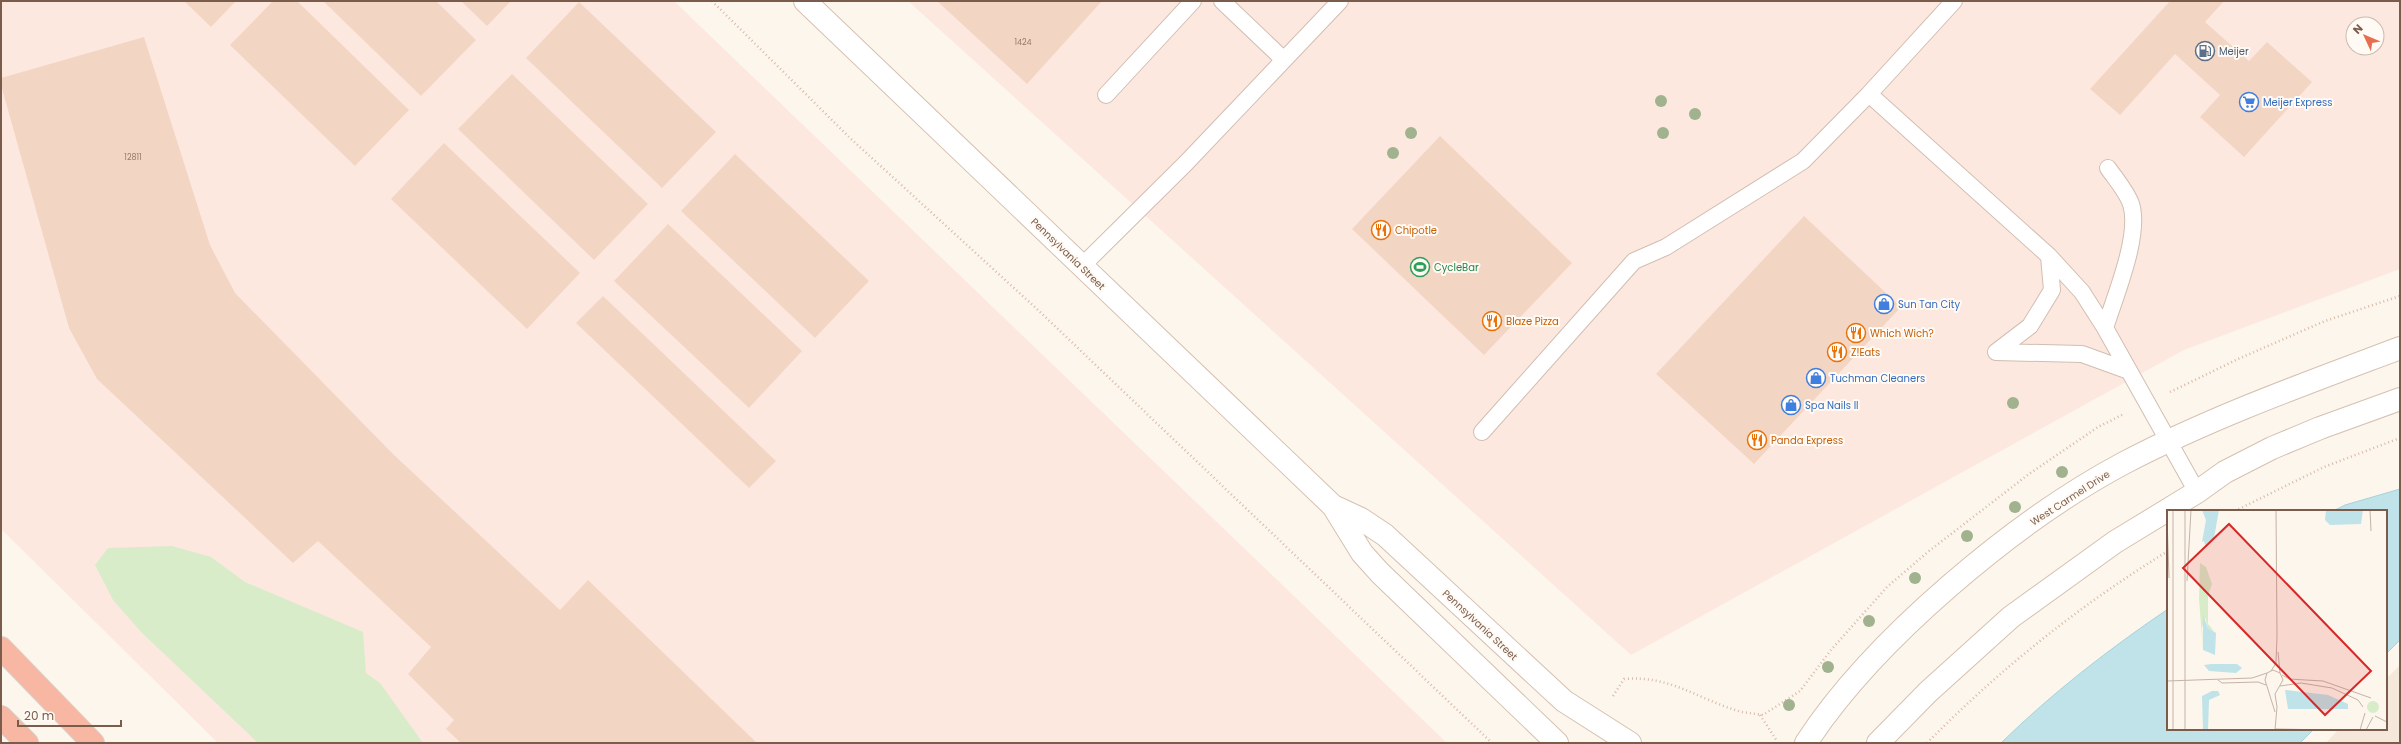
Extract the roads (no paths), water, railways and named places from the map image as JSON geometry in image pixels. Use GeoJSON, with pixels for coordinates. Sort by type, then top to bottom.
{"type":"FeatureCollection","features":[{"type":"Feature","properties":{"kind":"highway"},"geometry":{"type":"LineString","coordinates":[[1,648],[93,743]]}},
{"type":"Feature","properties":{"kind":"highway"},"geometry":{"type":"LineString","coordinates":[[1,717],[27,743]]}},
{"type":"Feature","properties":{"kind":"main road","name":"Pennsylvania Street"},"geometry":{"type":"LineString","coordinates":[[805,1],[1332,506],[1362,553],[1380,573],[1557,743]]}},
{"type":"Feature","properties":{"kind":"main road","name":"West Carmel Drive"},"geometry":{"type":"LineString","coordinates":[[1806,743],[1819,723],[1866,667],[1910,623],[1961,578],[2043,514],[2124,464],[2168,443],[2280,394],[2400,348]]}},
{"type":"Feature","properties":{"kind":"main road"},"geometry":{"type":"LineString","coordinates":[[2167,510],[2197,492],[2225,472],[2272,448],[2320,428],[2400,400]]}},
{"type":"Feature","properties":{"kind":"main road","name":"Pennsylvania Street"},"geometry":{"type":"LineString","coordinates":[[1332,506],[1361,519],[1385,535],[1564,701],[1630,743]]}},
{"type":"Feature","properties":{"kind":"main road"},"geometry":{"type":"LineString","coordinates":[[1878,743],[1928,692],[2011,617],[2115,542],[2167,510]]}},
{"type":"Feature","properties":{"kind":"lane"},"geometry":{"type":"LineString","coordinates":[[1106,95],[1193,1]]}},
{"type":"Feature","properties":{"kind":"lane"},"geometry":{"type":"LineString","coordinates":[[1222,1],[1284,60]]}},
{"type":"Feature","properties":{"kind":"lane"},"geometry":{"type":"LineString","coordinates":[[1081,267],[1192,158],[1340,1]]}},
{"type":"Feature","properties":{"kind":"lane"},"geometry":{"type":"LineString","coordinates":[[1482,432],[1634,261],[1666,246],[1797,165],[1869,94],[1954,1]]}},
{"type":"Feature","properties":{"kind":"lane"},"geometry":{"type":"LineString","coordinates":[[1869,94],[2048,256],[2082,292],[2105,328],[2168,443],[2197,492]]}},
{"type":"Feature","properties":{"kind":"lane"},"geometry":{"type":"LineString","coordinates":[[2105,328],[2131,244],[2133,228],[2131,203],[2108,168]]}},
{"type":"Feature","properties":{"kind":"lane"},"geometry":{"type":"LineString","coordinates":[[2048,256],[2052,290],[2030,326],[1996,352],[2082,354],[2129,371]]}},
{"type":"Feature","properties":{"kind":"water"},"geometry":{"type":"Polygon","coordinates":[[[2400,489],[2400,640],[2387,653],[2387,510],[2335,510],[2345,505],[2400,489]]]}},
{"type":"Feature","properties":{"kind":"water"},"geometry":{"type":"Polygon","coordinates":[[[2167,610],[2167,730],[2313,730],[2300,743],[2001,743],[2061,689],[2124,640],[2167,610]]]}},
{"type":"Feature","properties":{"kind":"place","name":"Meijer"},"geometry":{"type":"Point","coordinates":[2205,51]}},
{"type":"Feature","properties":{"kind":"place","name":"Meijer Express"},"geometry":{"type":"Point","coordinates":[2249,102]}},
{"type":"Feature","properties":{"kind":"place","name":"Chipotle"},"geometry":{"type":"Point","coordinates":[1381,230]}},
{"type":"Feature","properties":{"kind":"place","name":"CycleBar"},"geometry":{"type":"Point","coordinates":[1420,267]}},
{"type":"Feature","properties":{"kind":"place","name":"Sun Tan City"},"geometry":{"type":"Point","coordinates":[1884,304]}},
{"type":"Feature","properties":{"kind":"place","name":"Blaze Pizza"},"geometry":{"type":"Point","coordinates":[1492,321]}},
{"type":"Feature","properties":{"kind":"place","name":"Which Wich?"},"geometry":{"type":"Point","coordinates":[1856,333]}},
{"type":"Feature","properties":{"kind":"place","name":"Z!Eats"},"geometry":{"type":"Point","coordinates":[1837,352]}},
{"type":"Feature","properties":{"kind":"place","name":"Tuchman Cleaners"},"geometry":{"type":"Point","coordinates":[1816,378]}},
{"type":"Feature","properties":{"kind":"place","name":"Spa Nails II"},"geometry":{"type":"Point","coordinates":[1791,405]}},
{"type":"Feature","properties":{"kind":"place","name":"Panda Express"},"geometry":{"type":"Point","coordinates":[1757,440]}}]}
